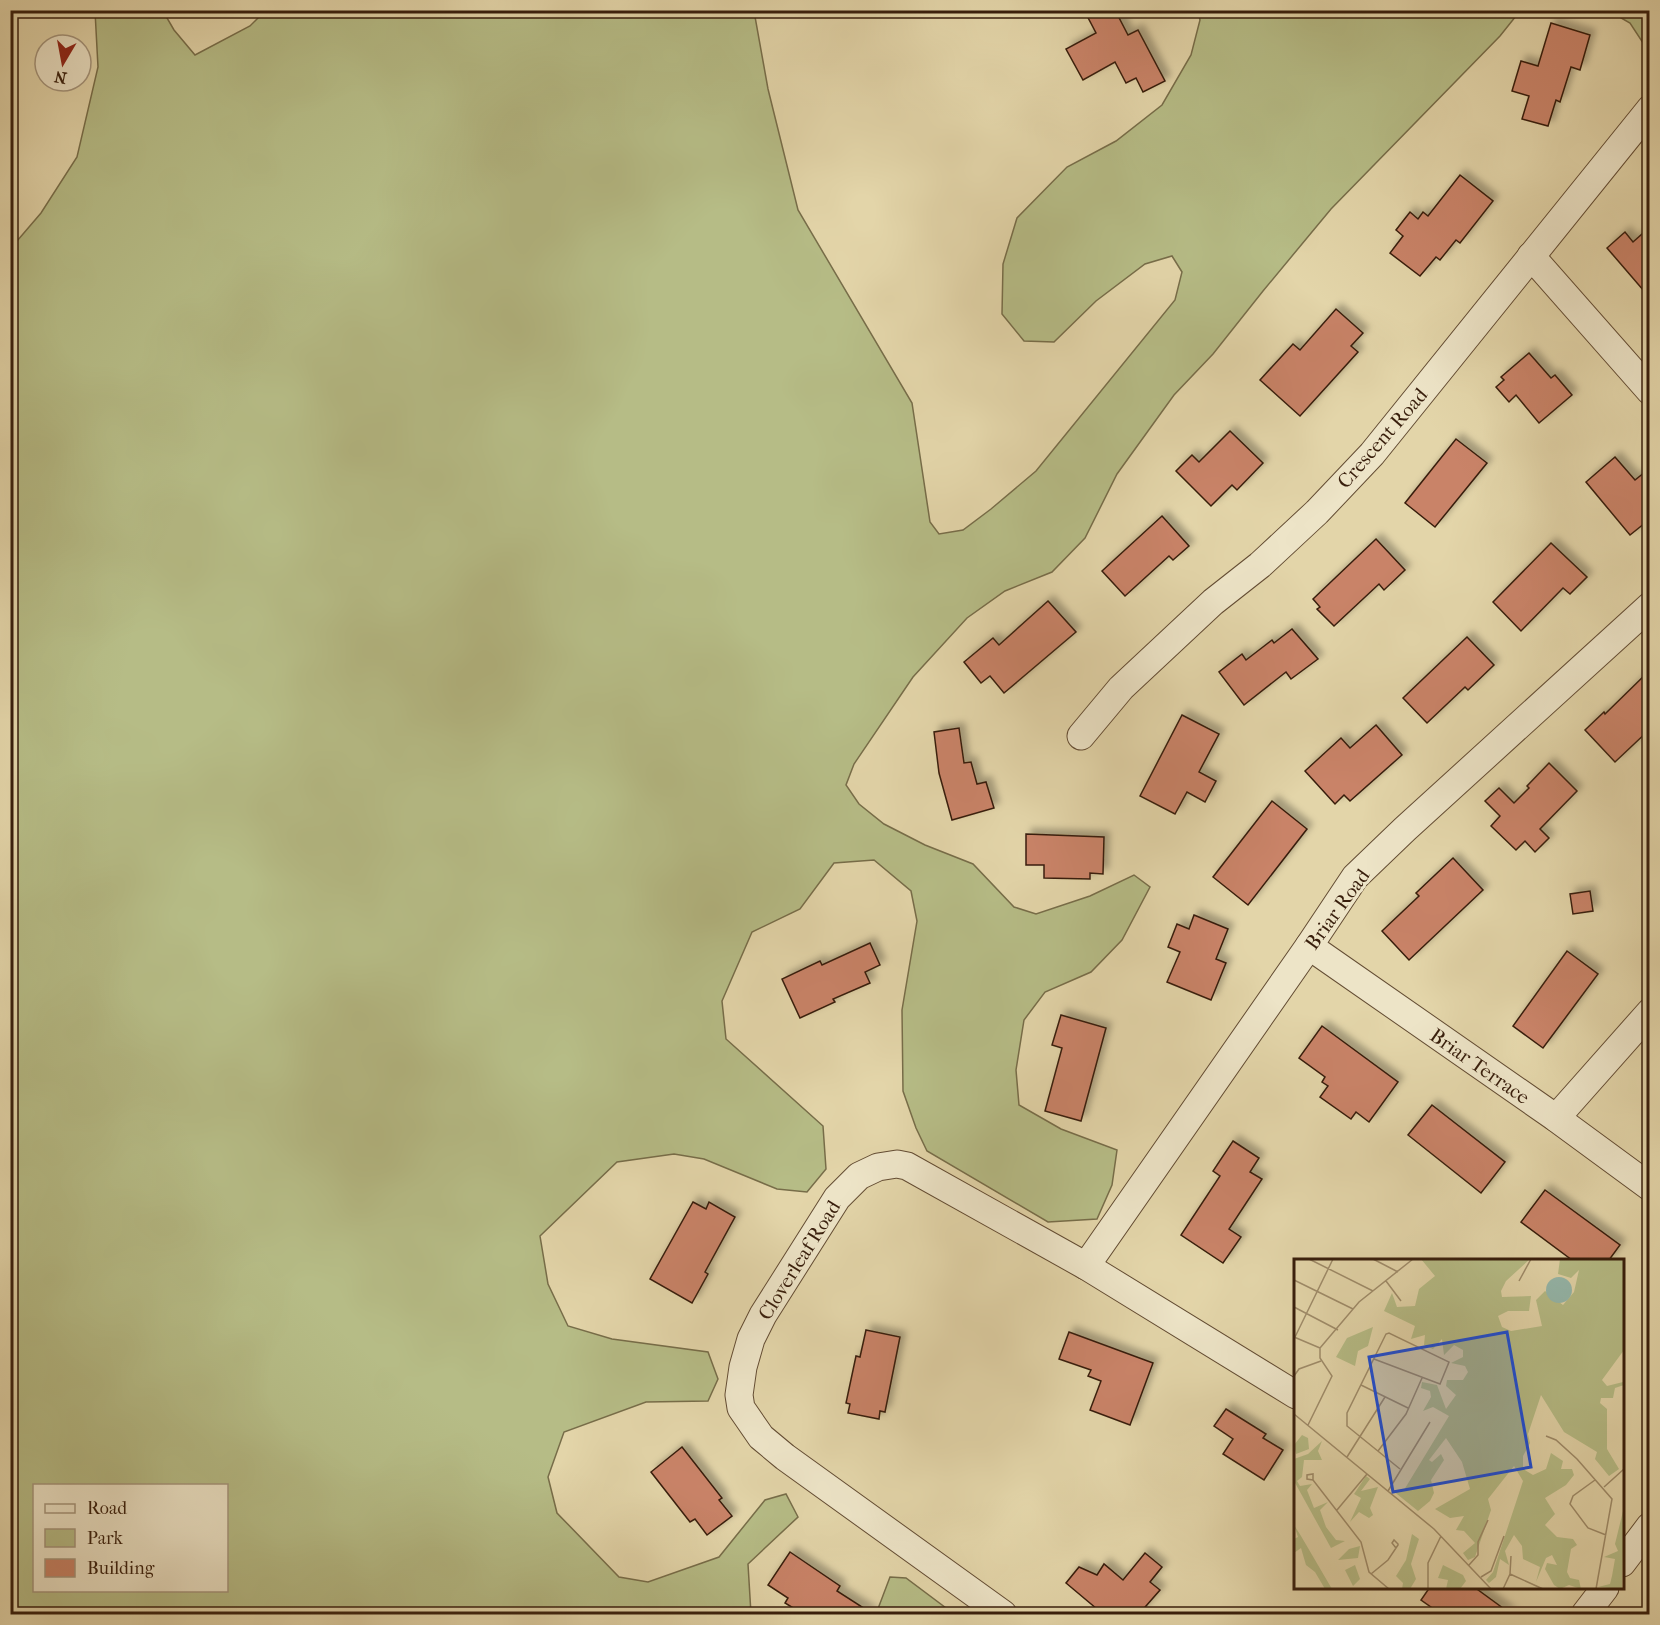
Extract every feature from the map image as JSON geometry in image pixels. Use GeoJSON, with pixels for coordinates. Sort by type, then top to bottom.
{"type":"FeatureCollection","features":[{"type":"Feature","properties":{"kind":"street","name":"Crescent Road"},"geometry":{"type":"LineString","coordinates":[[1081,736],[1121,688],[1214,602],[1260,565],[1317,512],[1372,454],[1650,109]]}},
{"type":"Feature","properties":{"kind":"street"},"geometry":{"type":"LineString","coordinates":[[1531,256],[1650,391]]}},
{"type":"Feature","properties":{"kind":"street","name":"Briar Road"},"geometry":{"type":"LineString","coordinates":[[1086,1266],[1355,878],[1405,829],[1650,606]]}},
{"type":"Feature","properties":{"kind":"street","name":"Briar Terrace"},"geometry":{"type":"LineString","coordinates":[[1309,946],[1556,1118],[1650,1187]]}},
{"type":"Feature","properties":{"kind":"street"},"geometry":{"type":"LineString","coordinates":[[1556,1118],[1650,1012]]}},
{"type":"Feature","properties":{"kind":"street","name":"Cloverleaf Road"},"geometry":{"type":"LineString","coordinates":[[1003,1614],[785,1457],[761,1437],[741,1408],[739,1395],[743,1367],[751,1339],[763,1315],[837,1198],[859,1176],[878,1167],[897,1164],[907,1166],[1086,1266],[1294,1394]]}},
{"type":"Feature","properties":{"kind":"street"},"geometry":{"type":"LineString","coordinates":[[1624,1562],[1650,1526]]}},
{"type":"Feature","properties":{"kind":"street"},"geometry":{"type":"LineString","coordinates":[[1585,1614],[1603,1589]]}},
{"type":"Feature","properties":{"kind":"green space"},"geometry":{"type":"Polygon","coordinates":[[[95,11],[163,11],[174,30],[195,55],[250,26],[265,11],[754,11],[768,89],[798,210],[912,403],[930,522],[939,534],[963,530],[1036,471],[1175,300],[1182,272],[1172,256],[1145,264],[1096,301],[1054,342],[1024,341],[1002,314],[1003,264],[1017,218],[1067,167],[1116,141],[1162,105],[1191,55],[1200,20],[1198,11],[1520,11],[1500,36],[1331,209],[1213,354],[1174,395],[1117,474],[1085,538],[1052,572],[1005,591],[967,618],[913,677],[854,764],[846,785],[859,804],[884,824],[925,845],[973,864],[1014,907],[1036,914],[1090,896],[1134,875],[1150,887],[1122,940],[1091,972],[1045,992],[1024,1020],[1016,1070],[1019,1105],[1061,1129],[1117,1150],[1112,1185],[1097,1219],[1048,1222],[927,1151],[903,1091],[902,1010],[917,921],[911,891],[874,860],[834,863],[800,909],[752,932],[722,1001],[726,1039],[823,1126],[826,1169],[807,1192],[777,1189],[704,1159],[674,1154],[617,1162],[540,1236],[548,1284],[568,1326],[612,1339],[708,1352],[718,1379],[708,1401],[646,1402],[564,1432],[548,1477],[557,1513],[619,1577],[648,1582],[719,1557],[765,1500],[786,1494],[798,1517],[748,1564],[751,1614],[11,1614],[11,248],[41,213],[77,157],[98,67],[95,11]]]}},
{"type":"Feature","properties":{"kind":"green space"},"geometry":{"type":"Polygon","coordinates":[[[1609,11],[1649,11],[1649,45],[1645,46],[1630,23],[1609,11]]]}},
{"type":"Feature","properties":{"kind":"green space"},"geometry":{"type":"Polygon","coordinates":[[[890,1577],[906,1578],[954,1614],[876,1614],[890,1577]]]}},
{"type":"Feature","properties":{"kind":"building"},"geometry":{"type":"Polygon","coordinates":[[[1084,10],[1115,10],[1128,35],[1138,30],[1165,81],[1143,92],[1136,78],[1126,83],[1115,62],[1083,80],[1066,49],[1096,33],[1084,10]]]}},
{"type":"Feature","properties":{"kind":"building"},"geometry":{"type":"Polygon","coordinates":[[[1551,23],[1590,35],[1580,70],[1571,67],[1560,102],[1556,100],[1548,126],[1522,119],[1529,96],[1512,91],[1521,61],[1538,66],[1551,23]]]}},
{"type":"Feature","properties":{"kind":"building"},"geometry":{"type":"Polygon","coordinates":[[[1460,175],[1493,201],[1460,243],[1456,240],[1440,260],[1436,257],[1420,276],[1390,253],[1403,236],[1396,230],[1410,212],[1418,219],[1423,212],[1428,216],[1460,175]]]}},
{"type":"Feature","properties":{"kind":"building"},"geometry":{"type":"Polygon","coordinates":[[[1650,227],[1650,298],[1607,248],[1625,232],[1633,242],[1650,227]]]}},
{"type":"Feature","properties":{"kind":"building"},"geometry":{"type":"Polygon","coordinates":[[[1336,309],[1363,333],[1351,346],[1358,352],[1300,416],[1260,380],[1293,344],[1300,350],[1336,309]]]}},
{"type":"Feature","properties":{"kind":"building"},"geometry":{"type":"Polygon","coordinates":[[[1529,353],[1551,378],[1555,375],[1572,395],[1539,423],[1516,395],[1509,402],[1496,387],[1504,380],[1501,377],[1529,353]]]}},
{"type":"Feature","properties":{"kind":"building"},"geometry":{"type":"Polygon","coordinates":[[[1230,431],[1263,463],[1237,490],[1232,485],[1211,506],[1176,471],[1192,455],[1199,462],[1230,431]]]}},
{"type":"Feature","properties":{"kind":"building"},"geometry":{"type":"Polygon","coordinates":[[[1456,439],[1487,463],[1435,527],[1405,503],[1456,439]]]}},
{"type":"Feature","properties":{"kind":"building"},"geometry":{"type":"Polygon","coordinates":[[[1615,457],[1635,480],[1650,468],[1650,519],[1630,535],[1586,482],[1615,457]]]}},
{"type":"Feature","properties":{"kind":"building"},"geometry":{"type":"Polygon","coordinates":[[[1162,516],[1189,546],[1173,560],[1169,556],[1125,596],[1102,571],[1162,516]]]}},
{"type":"Feature","properties":{"kind":"building"},"geometry":{"type":"Polygon","coordinates":[[[1376,539],[1405,570],[1384,590],[1379,584],[1334,626],[1317,609],[1320,607],[1313,599],[1376,539]]]}},
{"type":"Feature","properties":{"kind":"building"},"geometry":{"type":"Polygon","coordinates":[[[1551,543],[1587,577],[1570,594],[1563,588],[1521,631],[1493,602],[1551,543]]]}},
{"type":"Feature","properties":{"kind":"building"},"geometry":{"type":"Polygon","coordinates":[[[1048,601],[1076,632],[1004,693],[990,676],[981,683],[964,662],[993,638],[999,645],[1048,601]]]}},
{"type":"Feature","properties":{"kind":"building"},"geometry":{"type":"Polygon","coordinates":[[[1292,629],[1318,659],[1291,679],[1286,672],[1244,705],[1219,672],[1242,654],[1246,660],[1272,640],[1274,643],[1292,629]]]}},
{"type":"Feature","properties":{"kind":"building"},"geometry":{"type":"Polygon","coordinates":[[[1467,637],[1494,665],[1468,690],[1465,687],[1427,723],[1403,698],[1467,637]]]}},
{"type":"Feature","properties":{"kind":"building"},"geometry":{"type":"Polygon","coordinates":[[[1650,670],[1650,729],[1615,762],[1585,730],[1604,712],[1605,714],[1650,670]]]}},
{"type":"Feature","properties":{"kind":"building"},"geometry":{"type":"Polygon","coordinates":[[[1182,715],[1219,734],[1199,772],[1216,781],[1205,802],[1187,792],[1175,814],[1140,796],[1182,715]]]}},
{"type":"Feature","properties":{"kind":"building"},"geometry":{"type":"Polygon","coordinates":[[[1376,725],[1402,755],[1350,801],[1344,795],[1335,804],[1305,771],[1341,738],[1350,748],[1376,725]]]}},
{"type":"Feature","properties":{"kind":"building"},"geometry":{"type":"Polygon","coordinates":[[[959,728],[964,763],[971,762],[977,784],[986,782],[994,808],[952,820],[939,773],[934,732],[959,728]]]}},
{"type":"Feature","properties":{"kind":"building"},"geometry":{"type":"Polygon","coordinates":[[[1549,763],[1577,791],[1540,829],[1549,838],[1535,852],[1525,841],[1516,850],[1491,826],[1500,816],[1485,801],[1499,788],[1514,803],[1549,763]]]}},
{"type":"Feature","properties":{"kind":"building"},"geometry":{"type":"Polygon","coordinates":[[[1272,801],[1307,829],[1248,905],[1213,877],[1272,801]]]}},
{"type":"Feature","properties":{"kind":"building"},"geometry":{"type":"Polygon","coordinates":[[[1026,834],[1104,837],[1103,874],[1090,873],[1090,879],[1044,878],[1044,865],[1026,865],[1026,834]]]}},
{"type":"Feature","properties":{"kind":"building"},"geometry":{"type":"Polygon","coordinates":[[[1453,858],[1483,890],[1409,960],[1382,931],[1419,896],[1416,893],[1453,858]]]}},
{"type":"Feature","properties":{"kind":"building"},"geometry":{"type":"Polygon","coordinates":[[[1590,891],[1593,911],[1573,914],[1570,894],[1590,891]]]}},
{"type":"Feature","properties":{"kind":"building"},"geometry":{"type":"Polygon","coordinates":[[[1194,915],[1228,929],[1216,959],[1226,963],[1211,1000],[1167,982],[1180,952],[1168,947],[1177,924],[1189,929],[1194,915]]]}},
{"type":"Feature","properties":{"kind":"building"},"geometry":{"type":"Polygon","coordinates":[[[870,943],[880,965],[865,972],[870,983],[833,999],[835,1002],[800,1018],[782,979],[820,961],[822,965],[870,943]]]}},
{"type":"Feature","properties":{"kind":"building"},"geometry":{"type":"Polygon","coordinates":[[[1567,951],[1598,974],[1543,1048],[1513,1026],[1567,951]]]}},
{"type":"Feature","properties":{"kind":"building"},"geometry":{"type":"Polygon","coordinates":[[[1061,1015],[1106,1028],[1081,1121],[1045,1111],[1062,1048],[1052,1045],[1061,1015]]]}},
{"type":"Feature","properties":{"kind":"building"},"geometry":{"type":"Polygon","coordinates":[[[1322,1026],[1398,1082],[1369,1122],[1356,1112],[1351,1119],[1320,1097],[1328,1086],[1322,1082],[1325,1077],[1299,1058],[1322,1026]]]}},
{"type":"Feature","properties":{"kind":"building"},"geometry":{"type":"Polygon","coordinates":[[[1432,1105],[1505,1162],[1481,1193],[1408,1135],[1432,1105]]]}},
{"type":"Feature","properties":{"kind":"building"},"geometry":{"type":"Polygon","coordinates":[[[1233,1141],[1259,1158],[1250,1172],[1262,1179],[1229,1229],[1241,1237],[1223,1263],[1181,1235],[1220,1176],[1213,1171],[1233,1141]]]}},
{"type":"Feature","properties":{"kind":"building"},"geometry":{"type":"Polygon","coordinates":[[[1545,1190],[1620,1245],[1610,1259],[1571,1259],[1521,1222],[1545,1190]]]}},
{"type":"Feature","properties":{"kind":"building"},"geometry":{"type":"Polygon","coordinates":[[[693,1202],[706,1209],[709,1202],[735,1217],[705,1272],[708,1274],[692,1303],[650,1279],[693,1202]]]}},
{"type":"Feature","properties":{"kind":"building"},"geometry":{"type":"Polygon","coordinates":[[[866,1330],[900,1337],[885,1412],[880,1411],[879,1419],[848,1413],[850,1404],[846,1403],[856,1356],[860,1357],[866,1330]]]}},
{"type":"Feature","properties":{"kind":"building"},"geometry":{"type":"Polygon","coordinates":[[[1069,1332],[1153,1363],[1130,1425],[1090,1410],[1101,1381],[1088,1376],[1091,1370],[1059,1359],[1069,1332]]]}},
{"type":"Feature","properties":{"kind":"building"},"geometry":{"type":"Polygon","coordinates":[[[1226,1409],[1266,1434],[1263,1438],[1283,1450],[1264,1480],[1223,1454],[1233,1439],[1214,1426],[1226,1409]]]}},
{"type":"Feature","properties":{"kind":"building"},"geometry":{"type":"Polygon","coordinates":[[[682,1447],[722,1498],[719,1500],[732,1516],[707,1535],[695,1519],[690,1522],[651,1472],[682,1447]]]}},
{"type":"Feature","properties":{"kind":"building"},"geometry":{"type":"Polygon","coordinates":[[[790,1552],[840,1586],[837,1591],[873,1614],[803,1614],[785,1603],[788,1598],[768,1585],[790,1552]]]}},
{"type":"Feature","properties":{"kind":"building"},"geometry":{"type":"Polygon","coordinates":[[[1145,1553],[1162,1567],[1150,1582],[1160,1590],[1139,1614],[1103,1614],[1066,1583],[1079,1567],[1097,1575],[1104,1564],[1123,1580],[1145,1553]]]}},
{"type":"Feature","properties":{"kind":"building"},"geometry":{"type":"Polygon","coordinates":[[[1429,1589],[1477,1589],[1511,1614],[1441,1614],[1421,1600],[1429,1589]]]}}]}
